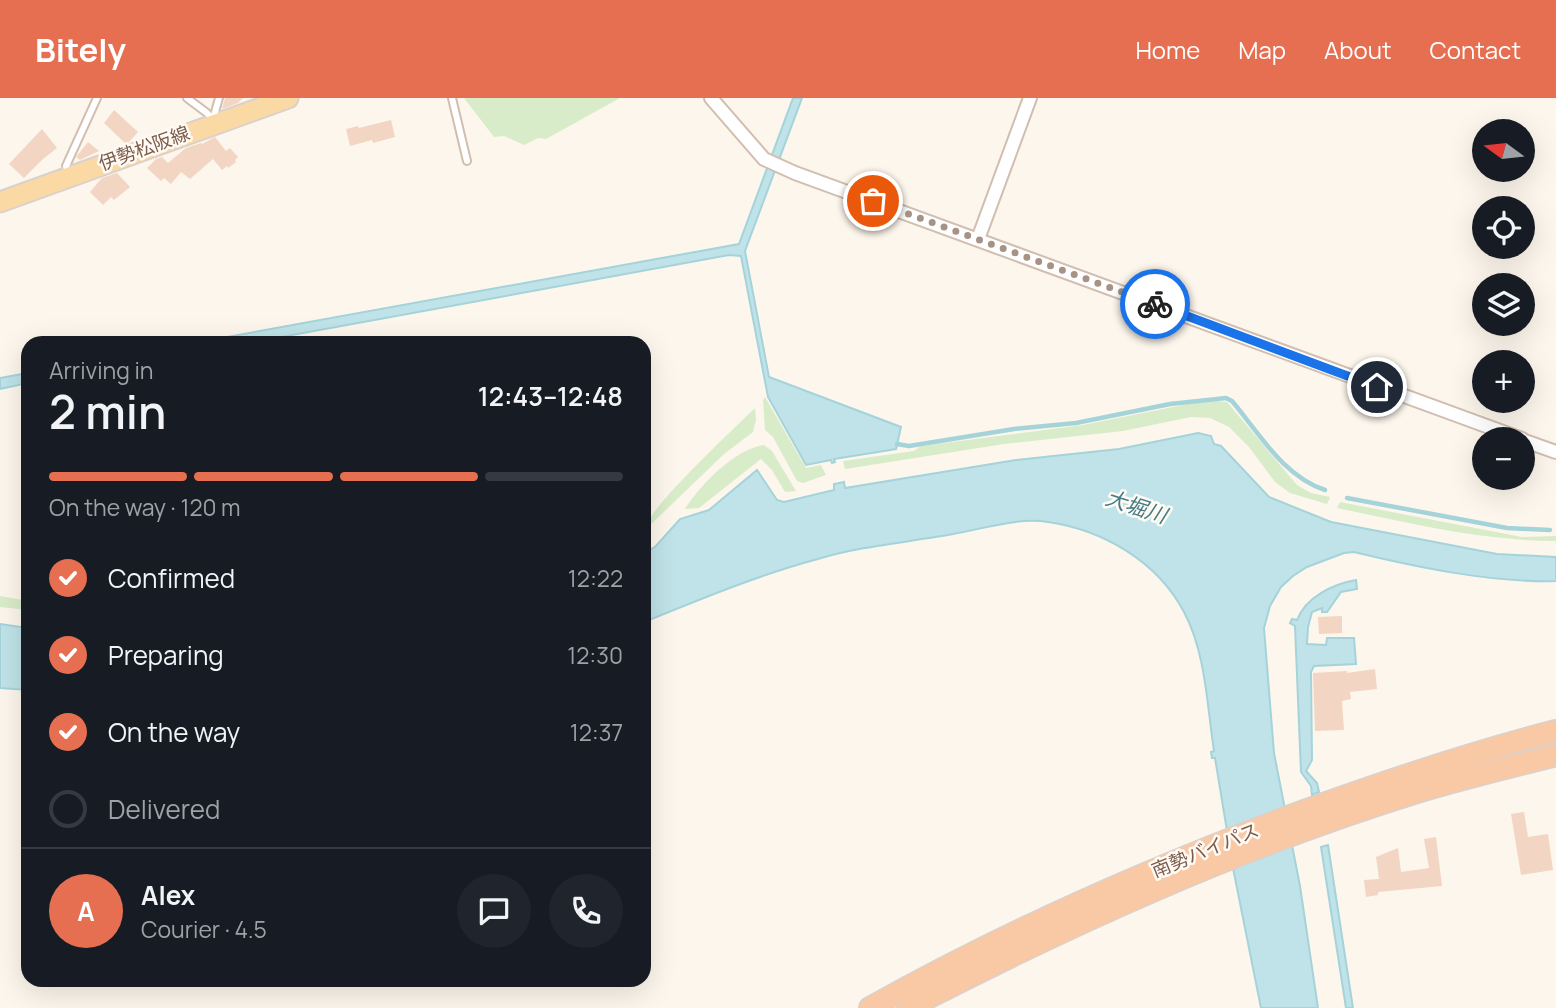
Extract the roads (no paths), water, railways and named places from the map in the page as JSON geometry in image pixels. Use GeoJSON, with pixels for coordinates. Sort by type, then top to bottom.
{"type":"FeatureCollection","features":[{"type":"Feature","properties":{"kind":"highway","name":"南勢バイパス"},"geometry":{"type":"LineString","coordinates":[[870,1008],[1045,918],[1340,808],[1428,768],[1556,731]]}},
{"type":"Feature","properties":{"kind":"highway","name":"南勢バイパス"},"geometry":{"type":"LineString","coordinates":[[1340,808],[1418,792],[1556,755]]}},
{"type":"Feature","properties":{"kind":"highway","name":"南勢バイパス"},"geometry":{"type":"LineString","coordinates":[[908,1008],[1222,851]]}},
{"type":"Feature","properties":{"kind":"main road","name":"伊勢松阪線"},"geometry":{"type":"LineString","coordinates":[[0,202],[214,121],[288,98]]}},
{"type":"Feature","properties":{"kind":"street"},"geometry":{"type":"LineString","coordinates":[[711,98],[767,160],[781,167],[1489,427]]}},
{"type":"Feature","properties":{"kind":"street"},"geometry":{"type":"LineString","coordinates":[[978,239],[1030,98]]}},
{"type":"Feature","properties":{"kind":"street"},"geometry":{"type":"LineString","coordinates":[[1535,444],[1556,452]]}},
{"type":"Feature","properties":{"kind":"lane"},"geometry":{"type":"LineString","coordinates":[[69,175],[66,166],[97,98]]}},
{"type":"Feature","properties":{"kind":"lane"},"geometry":{"type":"LineString","coordinates":[[187,98],[214,121],[219,98]]}},
{"type":"Feature","properties":{"kind":"lane"},"geometry":{"type":"LineString","coordinates":[[452,98],[467,161]]}},
{"type":"Feature","properties":{"kind":"water"},"geometry":{"type":"Polygon","coordinates":[[[793,98],[802,98],[745,251],[769,377],[901,427],[896,449],[834,459],[835,462],[832,463],[831,460],[806,465],[768,397],[741,256],[729,255],[287,336],[233,336],[739,244],[793,98]]]}},
{"type":"Feature","properties":{"kind":"water"},"geometry":{"type":"Polygon","coordinates":[[[21,374],[21,384],[0,389],[0,378],[21,374]]]}},
{"type":"Feature","properties":{"kind":"water","name":"大堀川"},"geometry":{"type":"Polygon","coordinates":[[[1198,433],[1211,436],[1214,444],[1221,446],[1269,497],[1331,522],[1497,554],[1556,557],[1556,581],[1531,581],[1454,573],[1354,552],[1344,553],[1307,567],[1293,576],[1281,587],[1270,606],[1264,628],[1274,753],[1300,886],[1318,1008],[1261,1008],[1234,873],[1215,758],[1212,758],[1211,752],[1214,751],[1207,698],[1197,645],[1184,612],[1173,594],[1144,563],[1126,551],[1089,532],[1069,526],[1037,521],[1013,522],[868,547],[796,565],[651,619],[651,549],[680,519],[709,510],[757,470],[777,500],[784,502],[834,490],[834,484],[844,482],[845,488],[1016,460],[1119,449],[1198,433]]]}},
{"type":"Feature","properties":{"kind":"water"},"geometry":{"type":"Polygon","coordinates":[[[1356,580],[1357,589],[1341,592],[1327,612],[1322,612],[1322,608],[1312,612],[1308,627],[1307,644],[1326,645],[1327,638],[1354,638],[1356,664],[1314,666],[1311,672],[1312,760],[1306,771],[1317,783],[1319,792],[1312,795],[1311,786],[1301,772],[1295,626],[1290,623],[1292,619],[1297,620],[1307,605],[1321,593],[1356,580]]]}},
{"type":"Feature","properties":{"kind":"water"},"geometry":{"type":"Polygon","coordinates":[[[0,624],[21,627],[21,690],[0,688],[0,624]]]}},
{"type":"Feature","properties":{"kind":"water"},"geometry":{"type":"Polygon","coordinates":[[[1328,845],[1353,1008],[1346,1008],[1321,847],[1328,845]]]}},
{"type":"Feature","properties":{"kind":"waterway"},"geometry":{"type":"LineString","coordinates":[[897,444],[909,446],[1014,429],[1076,423],[1170,404],[1226,398],[1232,401],[1284,464],[1297,475],[1325,490]]}},
{"type":"Feature","properties":{"kind":"waterway"},"geometry":{"type":"LineString","coordinates":[[1347,498],[1507,528],[1550,530]]}}]}
